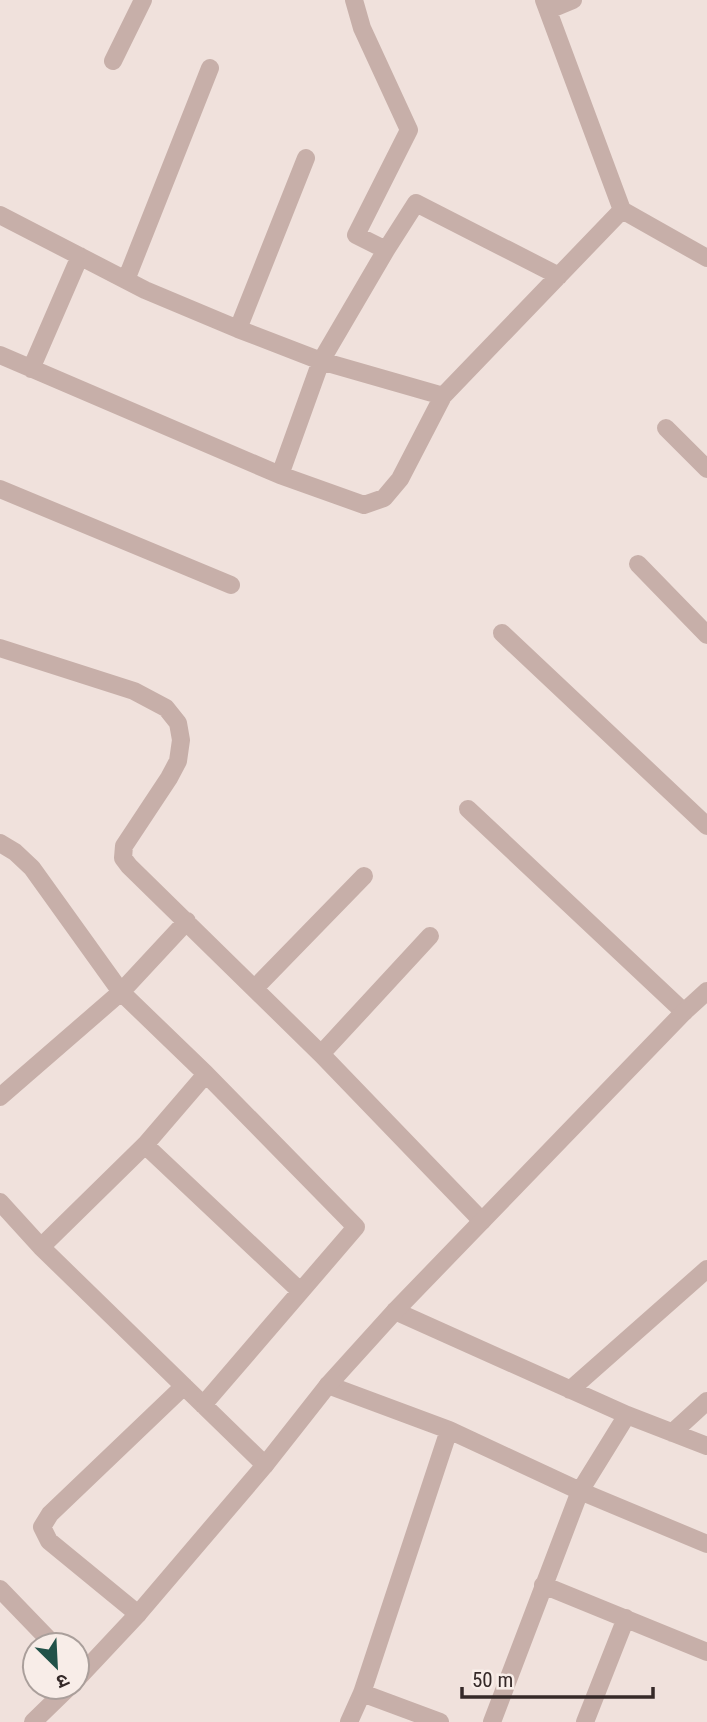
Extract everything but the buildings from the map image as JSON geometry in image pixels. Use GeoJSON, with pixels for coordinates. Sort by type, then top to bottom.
{"type":"FeatureCollection","features":[{"type":"Feature","properties":{"kind":"street"},"geometry":{"type":"LineString","coordinates":[[113,61],[143,0]]}},
{"type":"Feature","properties":{"kind":"street"},"geometry":{"type":"LineString","coordinates":[[354,0],[362,28],[409,130],[356,234],[386,250]]}},
{"type":"Feature","properties":{"kind":"street"},"geometry":{"type":"LineString","coordinates":[[573,0],[546,5],[622,209],[707,258]]}},
{"type":"Feature","properties":{"kind":"street"},"geometry":{"type":"LineString","coordinates":[[126,280],[210,68]]}},
{"type":"Feature","properties":{"kind":"street"},"geometry":{"type":"LineString","coordinates":[[238,329],[306,158]]}},
{"type":"Feature","properties":{"kind":"street"},"geometry":{"type":"LineString","coordinates":[[280,475],[321,361],[416,203],[559,276]]}},
{"type":"Feature","properties":{"kind":"street"},"geometry":{"type":"LineString","coordinates":[[0,355],[280,475],[364,505],[384,498],[400,479],[443,397],[622,209]]}},
{"type":"Feature","properties":{"kind":"street"},"geometry":{"type":"LineString","coordinates":[[0,215],[145,290],[238,329],[321,361],[443,397]]}},
{"type":"Feature","properties":{"kind":"street"},"geometry":{"type":"LineString","coordinates":[[31,369],[80,256]]}},
{"type":"Feature","properties":{"kind":"street"},"geometry":{"type":"LineString","coordinates":[[666,428],[707,468]]}},
{"type":"Feature","properties":{"kind":"street"},"geometry":{"type":"LineString","coordinates":[[0,489],[231,585]]}},
{"type":"Feature","properties":{"kind":"street"},"geometry":{"type":"LineString","coordinates":[[638,564],[707,635]]}},
{"type":"Feature","properties":{"kind":"street"},"geometry":{"type":"LineString","coordinates":[[502,633],[707,826]]}},
{"type":"Feature","properties":{"kind":"street"},"geometry":{"type":"LineString","coordinates":[[0,648],[134,691],[166,708],[178,723],[181,740],[178,761],[124,846],[123,858],[321,1054],[482,1221]]}},
{"type":"Feature","properties":{"kind":"street"},"geometry":{"type":"LineString","coordinates":[[468,809],[684,1012]]}},
{"type":"Feature","properties":{"kind":"street"},"geometry":{"type":"LineString","coordinates":[[0,844],[15,852],[32,868],[121,992],[206,1074],[356,1227],[203,1405]]}},
{"type":"Feature","properties":{"kind":"street"},"geometry":{"type":"LineString","coordinates":[[255,988],[363,876]]}},
{"type":"Feature","properties":{"kind":"street"},"geometry":{"type":"LineString","coordinates":[[1,1095],[121,992],[187,921]]}},
{"type":"Feature","properties":{"kind":"street"},"geometry":{"type":"LineString","coordinates":[[321,1054],[430,936]]}},
{"type":"Feature","properties":{"kind":"street"},"geometry":{"type":"LineString","coordinates":[[91,1662],[138,1614],[265,1465],[328,1385],[394,1311],[707,990]]}},
{"type":"Feature","properties":{"kind":"street"},"geometry":{"type":"LineString","coordinates":[[41,1247],[145,1145],[206,1074]]}},
{"type":"Feature","properties":{"kind":"street"},"geometry":{"type":"LineString","coordinates":[[145,1145],[300,1291]]}},
{"type":"Feature","properties":{"kind":"street"},"geometry":{"type":"LineString","coordinates":[[0,1202],[41,1247],[265,1465]]}},
{"type":"Feature","properties":{"kind":"street"},"geometry":{"type":"LineString","coordinates":[[570,1390],[707,1269]]}},
{"type":"Feature","properties":{"kind":"street"},"geometry":{"type":"LineString","coordinates":[[394,1311],[627,1415],[707,1446]]}},
{"type":"Feature","properties":{"kind":"street"},"geometry":{"type":"LineString","coordinates":[[328,1385],[449,1430],[580,1491],[707,1544]]}},
{"type":"Feature","properties":{"kind":"street"},"geometry":{"type":"LineString","coordinates":[[138,1614],[49,1541],[41,1527],[50,1514],[184,1386]]}},
{"type":"Feature","properties":{"kind":"street"},"geometry":{"type":"LineString","coordinates":[[672,1433],[707,1401]]}},
{"type":"Feature","properties":{"kind":"street"},"geometry":{"type":"LineString","coordinates":[[492,1722],[580,1491],[627,1415]]}},
{"type":"Feature","properties":{"kind":"street"},"geometry":{"type":"LineString","coordinates":[[349,1722],[362,1693],[449,1430]]}},
{"type":"Feature","properties":{"kind":"street"},"geometry":{"type":"LineString","coordinates":[[543,1585],[707,1651]]}},
{"type":"Feature","properties":{"kind":"street"},"geometry":{"type":"LineString","coordinates":[[0,1589],[40,1631]]}},
{"type":"Feature","properties":{"kind":"street"},"geometry":{"type":"LineString","coordinates":[[584,1722],[626,1618]]}},
{"type":"Feature","properties":{"kind":"street"},"geometry":{"type":"LineString","coordinates":[[362,1693],[440,1722]]}},
{"type":"Feature","properties":{"kind":"street"},"geometry":{"type":"LineString","coordinates":[[36,1721],[54,1701]]}}]}
